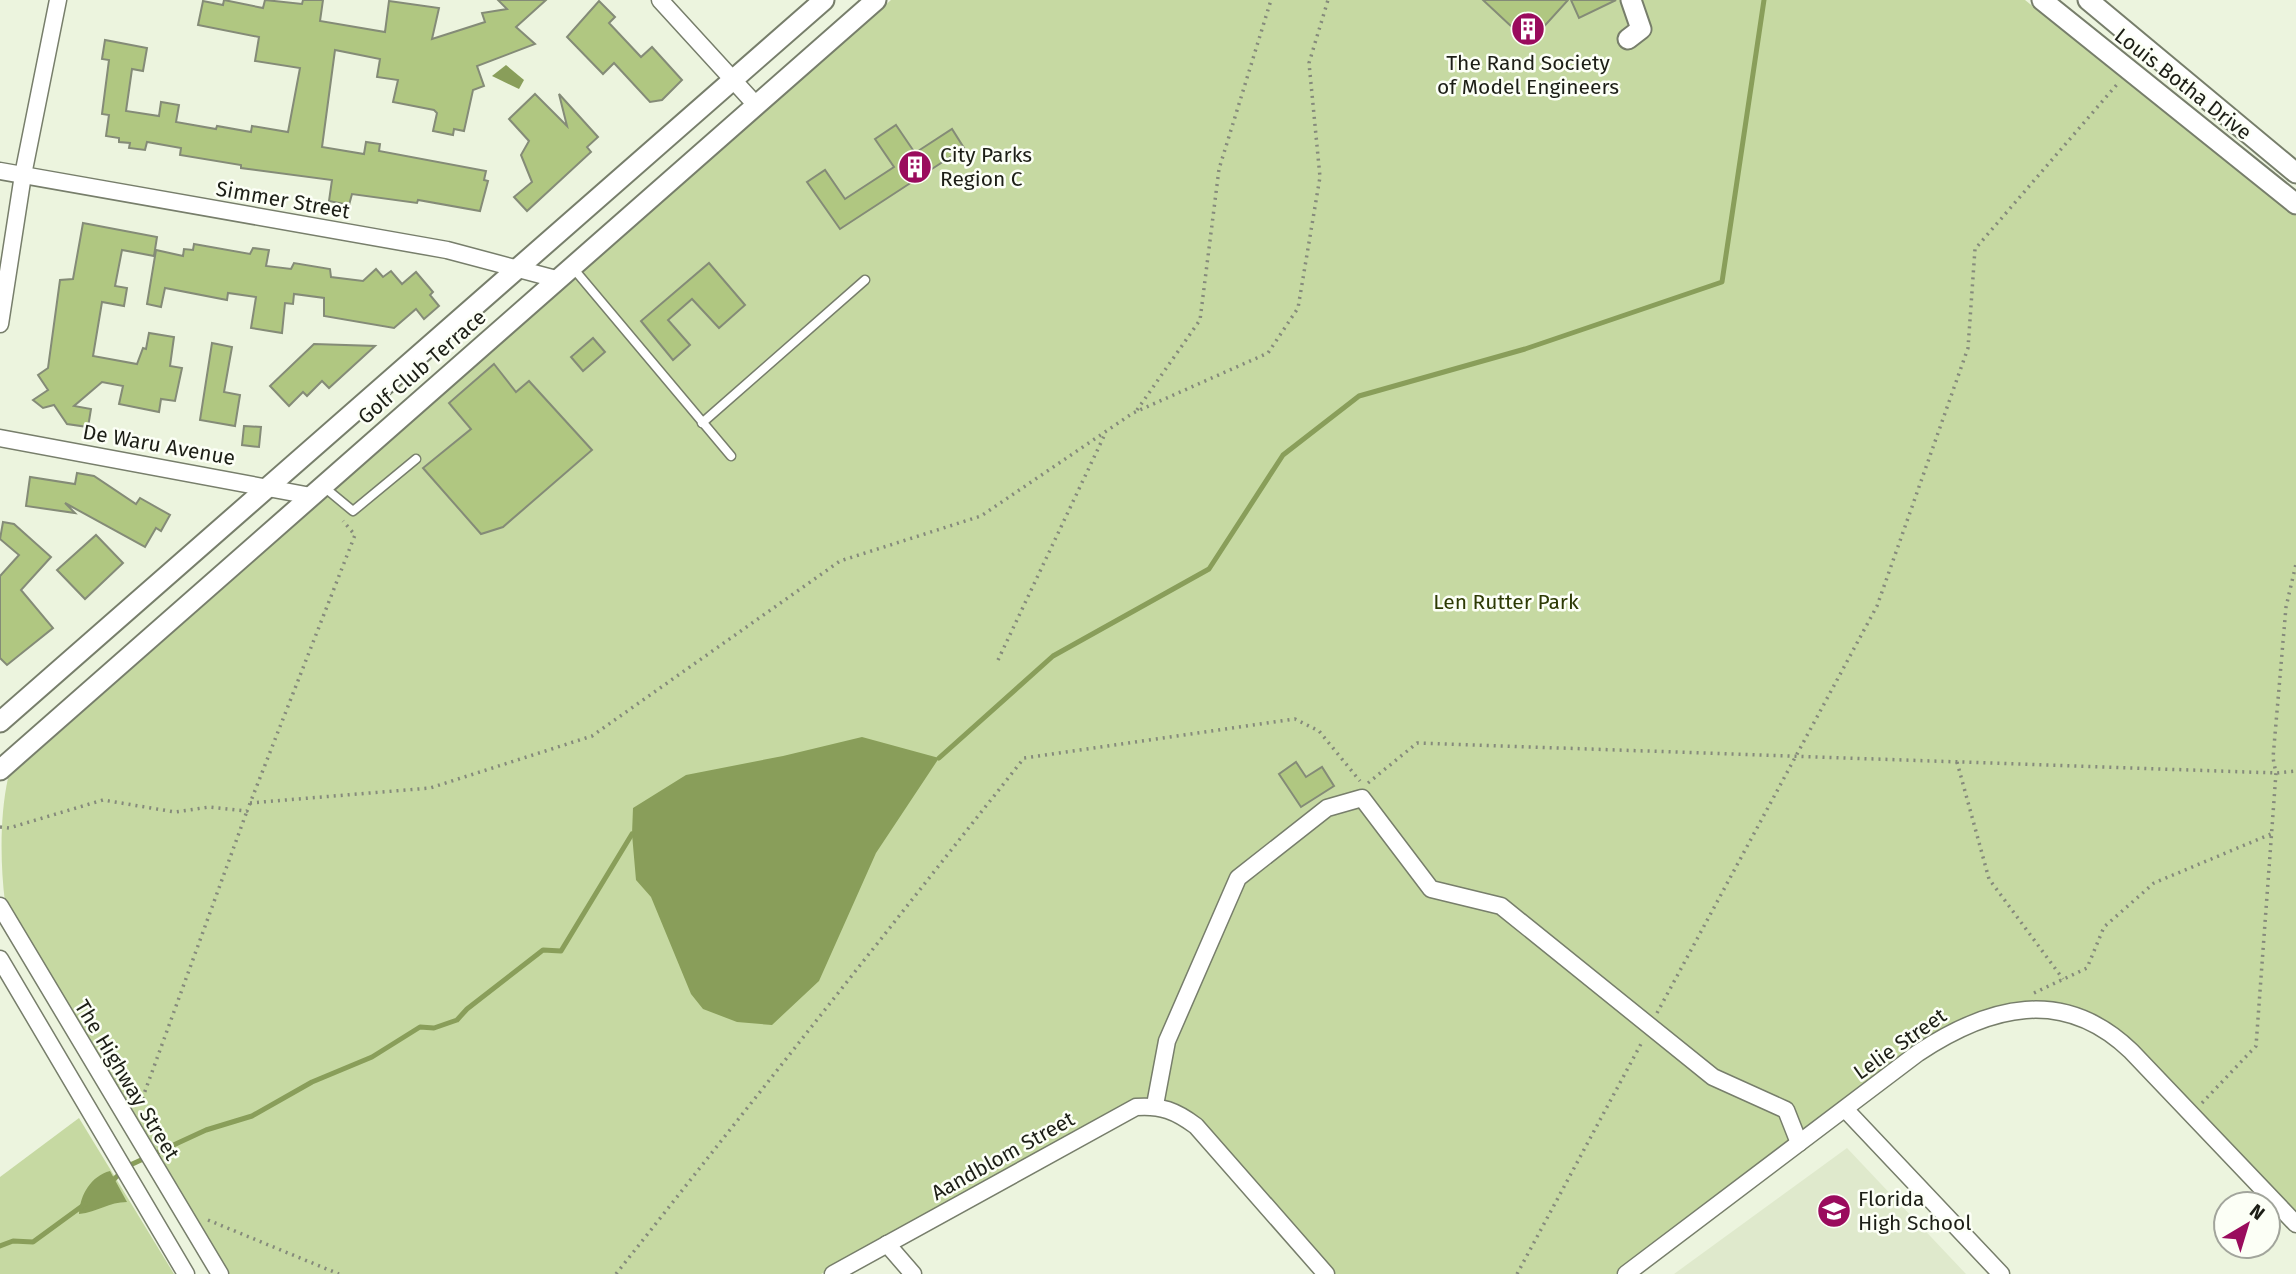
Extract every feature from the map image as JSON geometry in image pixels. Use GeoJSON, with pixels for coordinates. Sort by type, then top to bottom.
{"type":"FeatureCollection","features":[{"type":"Feature","properties":{"kind":"street"},"geometry":{"type":"LineString","coordinates":[[0,324],[23,175],[58,0]]}},
{"type":"Feature","properties":{"kind":"street"},"geometry":{"type":"LineString","coordinates":[[660,0],[756,105]]}},
{"type":"Feature","properties":{"kind":"street","name":"Golf Club Terrace"},"geometry":{"type":"LineString","coordinates":[[0,722],[824,0]]}},
{"type":"Feature","properties":{"kind":"street","name":"Golf Club Terrace"},"geometry":{"type":"LineString","coordinates":[[0,782],[4,759],[317,491],[876,0]]}},
{"type":"Feature","properties":{"kind":"street"},"geometry":{"type":"LineString","coordinates":[[1628,39],[1641,29],[1631,0]]}},
{"type":"Feature","properties":{"kind":"street","name":"Louis Botha Drive"},"geometry":{"type":"LineString","coordinates":[[2042,0],[2296,204]]}},
{"type":"Feature","properties":{"kind":"street","name":"Louis Botha Drive"},"geometry":{"type":"LineString","coordinates":[[2088,0],[2296,173]]}},
{"type":"Feature","properties":{"kind":"street","name":"Simmer Street"},"geometry":{"type":"LineString","coordinates":[[0,171],[447,250],[517,270],[564,273]]}},
{"type":"Feature","properties":{"kind":"street","name":"De Waru Avenue"},"geometry":{"type":"LineString","coordinates":[[0,438],[268,486],[317,491]]}},
{"type":"Feature","properties":{"kind":"street"},"geometry":{"type":"LineString","coordinates":[[1326,1274],[1196,1126],[1171,1110],[1154,1105],[1167,1041],[1238,878],[1328,808],[1362,798],[1431,888],[1501,906],[1713,1077],[1786,1111],[1799,1143]]}},
{"type":"Feature","properties":{"kind":"street","name":"The Highway Street"},"geometry":{"type":"LineString","coordinates":[[0,906],[220,1274]]}},
{"type":"Feature","properties":{"kind":"street"},"geometry":{"type":"LineString","coordinates":[[0,959],[186,1274]]}},
{"type":"Feature","properties":{"kind":"street","name":"Lelie Street"},"geometry":{"type":"LineString","coordinates":[[1626,1274],[1918,1053],[1969,1023],[1990,1015],[2035,1010],[2070,1015],[2105,1029],[2121,1041],[2296,1223]]}},
{"type":"Feature","properties":{"kind":"street","name":"Aandblom Street"},"geometry":{"type":"LineString","coordinates":[[833,1274],[1136,1107],[1154,1105]]}},
{"type":"Feature","properties":{"kind":"street"},"geometry":{"type":"LineString","coordinates":[[1845,1108],[2001,1274]]}},
{"type":"Feature","properties":{"kind":"street"},"geometry":{"type":"LineString","coordinates":[[887,1244],[913,1274]]}},
{"type":"Feature","properties":{"kind":"lane"},"geometry":{"type":"LineString","coordinates":[[564,273],[731,456]]}},
{"type":"Feature","properties":{"kind":"lane"},"geometry":{"type":"LineString","coordinates":[[702,423],[865,279]]}},
{"type":"Feature","properties":{"kind":"lane"},"geometry":{"type":"LineString","coordinates":[[317,491],[353,512],[416,460]]}},
{"type":"Feature","properties":{"kind":"path"},"geometry":{"type":"LineString","coordinates":[[1137,410],[1199,320],[1219,169],[1271,0]]}},
{"type":"Feature","properties":{"kind":"path"},"geometry":{"type":"LineString","coordinates":[[250,803],[430,788],[592,736],[840,561],[981,516],[1133,412],[1268,353],[1298,308],[1320,177],[1309,63],[1328,0]]}},
{"type":"Feature","properties":{"kind":"path"},"geometry":{"type":"LineString","coordinates":[[1517,1274],[1877,606],[1968,348],[1975,248],[2121,79]]}},
{"type":"Feature","properties":{"kind":"path"},"geometry":{"type":"LineString","coordinates":[[998,660],[1105,432]]}},
{"type":"Feature","properties":{"kind":"path"},"geometry":{"type":"LineString","coordinates":[[138,1111],[250,803],[355,536],[340,517]]}},
{"type":"Feature","properties":{"kind":"path"},"geometry":{"type":"LineString","coordinates":[[2196,1110],[2256,1046],[2276,773],[2273,758],[2286,607],[2296,564]]}},
{"type":"Feature","properties":{"kind":"path"},"geometry":{"type":"LineString","coordinates":[[1957,762],[1989,879],[2063,979]]}},
{"type":"Feature","properties":{"kind":"path"},"geometry":{"type":"LineString","coordinates":[[0,827],[9,828],[103,800],[174,812],[209,807],[247,811]]}},
{"type":"Feature","properties":{"kind":"path"},"geometry":{"type":"LineString","coordinates":[[2031,994],[2087,968],[2104,927],[2154,883],[2271,834]]}},
{"type":"Feature","properties":{"kind":"path"},"geometry":{"type":"LineString","coordinates":[[181,1210],[339,1274]]}},
{"type":"Feature","properties":{"kind":"shaded area"},"geometry":{"type":"Polygon","coordinates":[[[506,65],[524,80],[519,89],[492,76],[506,65]]]}},
{"type":"Feature","properties":{"kind":"shaded area"},"geometry":{"type":"Polygon","coordinates":[[[862,737],[939,758],[876,853],[819,981],[772,1025],[737,1022],[703,1009],[691,994],[651,897],[636,880],[633,808],[686,775],[862,737]]]}},
{"type":"Feature","properties":{"kind":"shaded area","name":"Florida High School"},"geometry":{"type":"Polygon","coordinates":[[[1847,1148],[1966,1274],[1674,1274],[1847,1148]]]}},
{"type":"Feature","properties":{"kind":"shaded area"},"geometry":{"type":"Polygon","coordinates":[[[110,1171],[127,1202],[79,1214],[88,1187],[97,1177],[110,1171]]]}},
{"type":"Feature","properties":{"kind":"green space","name":"Len Rutter Park"},"geometry":{"type":"Polygon","coordinates":[[[891,0],[2025,0],[2296,216],[2296,1215],[2282,1200],[2282,1190],[2272,1190],[2122,1034],[2023,1005],[1989,1008],[1953,1024],[1616,1274],[1334,1274],[1206,1128],[1134,1101],[821,1274],[226,1274],[5,902],[2,839],[3,807],[8,778],[891,0]]]}},
{"type":"Feature","properties":{"kind":"green space"},"geometry":{"type":"Polygon","coordinates":[[[79,1118],[174,1274],[0,1274],[0,1177],[79,1118]]]}},
{"type":"Feature","properties":{"kind":"building"},"geometry":{"type":"Polygon","coordinates":[[[224,0],[263,8],[265,0],[302,4],[303,0],[323,0],[320,21],[385,32],[389,1],[439,8],[432,39],[485,22],[482,13],[507,9],[498,0],[546,0],[516,27],[535,44],[477,66],[484,86],[473,90],[464,131],[454,129],[453,135],[433,131],[437,113],[434,110],[393,102],[398,80],[377,77],[380,59],[335,50],[322,147],[364,154],[366,142],[380,144],[379,151],[486,171],[484,180],[488,181],[480,211],[418,200],[417,203],[352,194],[349,205],[329,201],[332,180],[241,168],[241,165],[180,155],[181,148],[147,142],[145,150],[129,148],[130,143],[119,142],[119,138],[106,136],[109,115],[102,114],[109,60],[102,59],[105,40],[147,48],[143,71],[132,69],[126,111],[159,116],[161,102],[179,105],[176,122],[216,129],[217,126],[251,132],[252,126],[288,132],[300,68],[255,61],[259,37],[198,25],[203,1],[223,5],[224,0]]]}},
{"type":"Feature","properties":{"kind":"building","name":"The Rand Society of Model Engineers"},"geometry":{"type":"Polygon","coordinates":[[[1483,0],[1568,0],[1529,43],[1483,0]]]}},
{"type":"Feature","properties":{"kind":"building"},"geometry":{"type":"Polygon","coordinates":[[[1571,0],[1616,0],[1579,18],[1571,0]]]}},
{"type":"Feature","properties":{"kind":"building"},"geometry":{"type":"Polygon","coordinates":[[[599,1],[615,17],[609,23],[641,57],[652,47],[682,80],[662,100],[650,102],[614,63],[603,74],[567,37],[599,1]]]}},
{"type":"Feature","properties":{"kind":"building"},"geometry":{"type":"Polygon","coordinates":[[[535,94],[567,126],[559,94],[598,137],[587,147],[591,152],[527,211],[514,197],[532,182],[521,155],[529,141],[509,119],[535,94]]]}},
{"type":"Feature","properties":{"kind":"building"},"geometry":{"type":"Polygon","coordinates":[[[896,125],[915,153],[952,129],[964,148],[840,229],[807,182],[825,170],[845,199],[894,167],[875,139],[896,125]]]}},
{"type":"Feature","properties":{"kind":"building"},"geometry":{"type":"Polygon","coordinates":[[[83,223],[157,237],[154,256],[122,250],[115,286],[127,288],[124,306],[102,302],[93,356],[137,364],[143,348],[146,349],[149,333],[174,337],[170,366],[182,368],[175,401],[161,399],[159,412],[119,404],[123,386],[102,382],[74,406],[91,409],[88,427],[67,424],[54,405],[43,408],[33,400],[48,390],[38,375],[48,368],[60,280],[73,279],[83,223]]]}},
{"type":"Feature","properties":{"kind":"building"},"geometry":{"type":"Polygon","coordinates":[[[194,244],[250,254],[253,248],[269,250],[266,266],[291,269],[294,263],[330,269],[331,277],[363,281],[376,269],[383,277],[391,271],[402,284],[416,272],[433,292],[430,295],[439,306],[424,319],[416,309],[394,328],[324,316],[324,298],[294,294],[293,304],[285,303],[282,333],[251,328],[256,297],[228,293],[227,300],[165,288],[161,307],[147,304],[156,250],[183,256],[184,249],[193,250],[194,244]]]}},
{"type":"Feature","properties":{"kind":"building"},"geometry":{"type":"Polygon","coordinates":[[[709,263],[745,305],[719,328],[692,299],[668,320],[690,345],[673,360],[641,321],[709,263]]]}},
{"type":"Feature","properties":{"kind":"building"},"geometry":{"type":"Polygon","coordinates":[[[593,338],[605,352],[583,371],[571,357],[593,338]]]}},
{"type":"Feature","properties":{"kind":"building"},"geometry":{"type":"Polygon","coordinates":[[[212,343],[232,347],[224,392],[240,395],[235,426],[200,420],[212,343]]]}},
{"type":"Feature","properties":{"kind":"building"},"geometry":{"type":"Polygon","coordinates":[[[314,344],[375,346],[329,388],[322,381],[307,396],[303,392],[289,406],[270,386],[314,344]]]}},
{"type":"Feature","properties":{"kind":"building"},"geometry":{"type":"Polygon","coordinates":[[[494,364],[516,392],[529,381],[592,450],[503,527],[481,534],[423,468],[471,429],[449,403],[494,364]]]}},
{"type":"Feature","properties":{"kind":"building"},"geometry":{"type":"Polygon","coordinates":[[[244,426],[261,427],[259,447],[242,445],[244,426]]]}},
{"type":"Feature","properties":{"kind":"building"},"geometry":{"type":"Polygon","coordinates":[[[77,473],[94,476],[136,504],[140,498],[170,515],[161,531],[156,528],[145,547],[65,503],[75,513],[26,506],[30,477],[75,484],[77,473]]]}},
{"type":"Feature","properties":{"kind":"building"},"geometry":{"type":"Polygon","coordinates":[[[3,522],[14,524],[51,557],[21,590],[53,628],[7,665],[0,658],[0,576],[19,555],[0,539],[3,522]]]}},
{"type":"Feature","properties":{"kind":"building"},"geometry":{"type":"Polygon","coordinates":[[[96,535],[123,563],[85,599],[57,570],[96,535]]]}},
{"type":"Feature","properties":{"kind":"building"},"geometry":{"type":"Polygon","coordinates":[[[1296,762],[1306,777],[1322,767],[1334,786],[1301,807],[1279,774],[1296,762]]]}},
{"type":"Feature","properties":{"kind":"waterway"},"geometry":{"type":"LineString","coordinates":[[939,758],[1053,656],[1209,569],[1283,455],[1359,396],[1525,349],[1722,282],[1764,0]]}},
{"type":"Feature","properties":{"kind":"waterway"},"geometry":{"type":"LineString","coordinates":[[111,1182],[128,1166],[206,1130],[252,1116],[312,1082],[372,1057],[420,1027],[434,1028],[457,1020],[467,1009],[543,950],[561,951],[632,834]]}},
{"type":"Feature","properties":{"kind":"waterway"},"geometry":{"type":"LineString","coordinates":[[0,1246],[13,1241],[33,1242],[85,1204]]}},
{"type":"Feature","properties":{"kind":"place","name":"The Rand Society of Model Engineers"},"geometry":{"type":"Point","coordinates":[1528,29]}},
{"type":"Feature","properties":{"kind":"place","name":"City Parks Region C"},"geometry":{"type":"Point","coordinates":[915,167]}},
{"type":"Feature","properties":{"kind":"place","name":"Florida High School"},"geometry":{"type":"Point","coordinates":[1834,1211]}}]}
